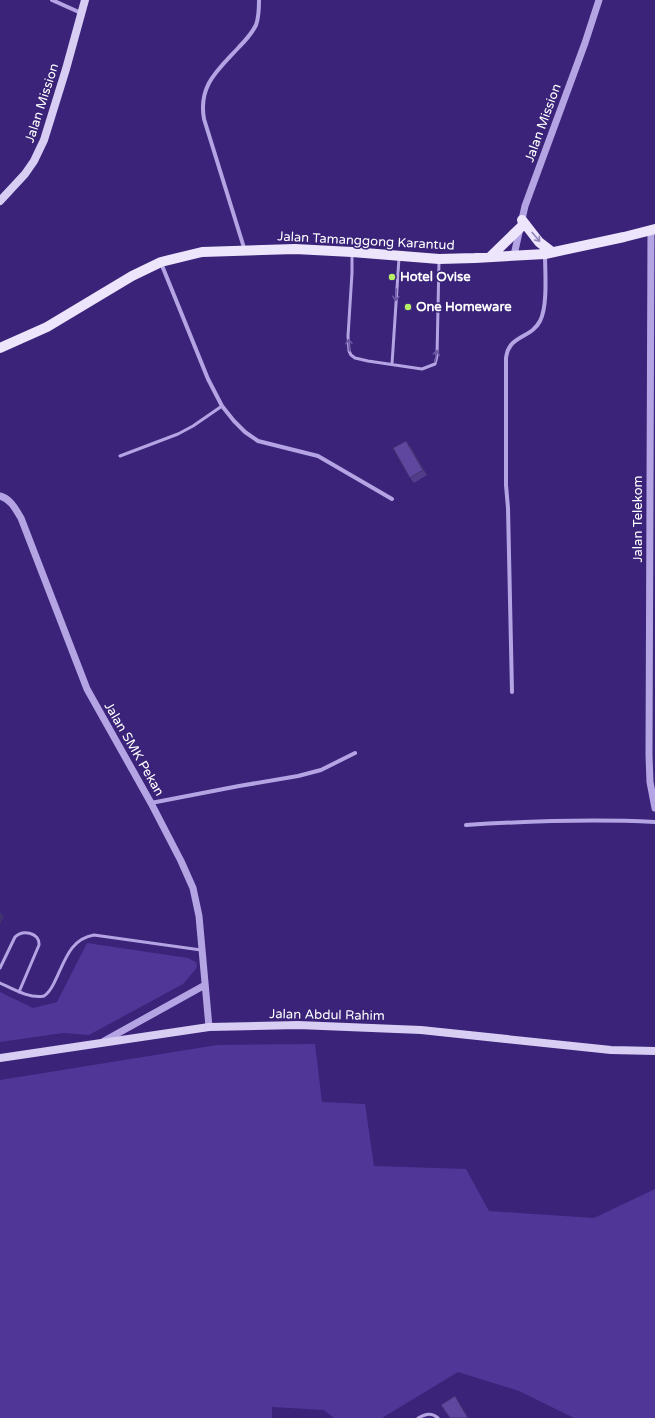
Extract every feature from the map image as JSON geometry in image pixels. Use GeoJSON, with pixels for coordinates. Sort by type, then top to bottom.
{"type":"FeatureCollection","features":[{"type":"Feature","properties":{"kind":"main road","name":"Jalan Mission"},"geometry":{"type":"LineString","coordinates":[[0,201],[25,174],[40,151],[64,77],[85,0]]}},
{"type":"Feature","properties":{"kind":"main road"},"geometry":{"type":"LineString","coordinates":[[490,257],[521,224],[548,253]]}},
{"type":"Feature","properties":{"kind":"main road","name":"Jalan Tamanggong Karantud"},"geometry":{"type":"LineString","coordinates":[[0,348],[47,327],[132,276],[161,262],[202,252],[295,249],[439,259],[490,257],[548,253],[653,229]]}},
{"type":"Feature","properties":{"kind":"main road","name":"Jalan Abdul Rahim"},"geometry":{"type":"LineString","coordinates":[[0,1058],[209,1027],[314,1026],[387,1028],[421,1030],[611,1050],[655,1051]]}},
{"type":"Feature","properties":{"kind":"street"},"geometry":{"type":"LineString","coordinates":[[52,0],[81,13]]}},
{"type":"Feature","properties":{"kind":"street"},"geometry":{"type":"LineString","coordinates":[[245,251],[202,109],[205,88],[210,80],[252,32],[256,24],[259,0]]}},
{"type":"Feature","properties":{"kind":"street","name":"Jalan Mission"},"geometry":{"type":"LineString","coordinates":[[514,255],[521,224],[535,179],[585,43],[599,0]]}},
{"type":"Feature","properties":{"kind":"street","name":"Jalan Telekom"},"geometry":{"type":"LineString","coordinates":[[653,229],[652,620],[649,755],[650,782],[655,808]]}},
{"type":"Feature","properties":{"kind":"street"},"geometry":{"type":"LineString","coordinates":[[512,692],[508,508],[506,485],[506,358],[507,351],[515,340],[532,331],[538,326],[541,320],[545,306],[548,253]]}},
{"type":"Feature","properties":{"kind":"street"},"geometry":{"type":"LineString","coordinates":[[161,262],[208,379],[222,406],[234,421],[245,432],[258,441],[318,456],[392,498]]}},
{"type":"Feature","properties":{"kind":"street","name":"Jalan SMK Pekan"},"geometry":{"type":"LineString","coordinates":[[0,496],[11,502],[21,518],[87,689],[151,803],[181,861],[193,888],[198,908],[209,1027]]}},
{"type":"Feature","properties":{"kind":"street"},"geometry":{"type":"LineString","coordinates":[[151,803],[306,774],[321,770],[355,754]]}},
{"type":"Feature","properties":{"kind":"street"},"geometry":{"type":"LineString","coordinates":[[466,825],[536,821],[615,820],[655,822]]}},
{"type":"Feature","properties":{"kind":"street"},"geometry":{"type":"LineString","coordinates":[[102,1042],[205,985]]}},
{"type":"Feature","properties":{"kind":"lane"},"geometry":{"type":"LineString","coordinates":[[352,252],[348,336],[349,351],[351,355],[368,361],[422,369],[435,364],[437,356],[439,259]]}},
{"type":"Feature","properties":{"kind":"lane"},"geometry":{"type":"LineString","coordinates":[[392,364],[399,256]]}},
{"type":"Feature","properties":{"kind":"lane"},"geometry":{"type":"LineString","coordinates":[[120,456],[178,434],[193,426],[222,406]]}},
{"type":"Feature","properties":{"kind":"lane"},"geometry":{"type":"LineString","coordinates":[[0,968],[18,933],[26,933],[37,938],[40,942],[20,992]]}},
{"type":"Feature","properties":{"kind":"lane"},"geometry":{"type":"LineString","coordinates":[[0,983],[20,992],[40,997],[48,993],[73,945],[77,941],[94,934],[202,950]]}},
{"type":"Feature","properties":{"kind":"lane"},"geometry":{"type":"LineString","coordinates":[[418,1418],[428,1414],[433,1414],[438,1418]]}},
{"type":"Feature","properties":{"kind":"shaded area"},"geometry":{"type":"Polygon","coordinates":[[[87,943],[188,958],[196,962],[197,966],[183,984],[89,1035],[63,1033],[0,1042],[0,992],[33,1008],[57,1002],[87,943]]]}},
{"type":"Feature","properties":{"kind":"shaded area"},"geometry":{"type":"Polygon","coordinates":[[[315,1044],[322,1102],[365,1104],[374,1166],[466,1169],[489,1211],[594,1218],[655,1189],[655,1418],[574,1418],[519,1391],[458,1372],[382,1418],[334,1418],[324,1410],[272,1407],[272,1418],[0,1418],[0,1080],[217,1045],[315,1044]]]}},
{"type":"Feature","properties":{"kind":"building"},"geometry":{"type":"Polygon","coordinates":[[[406,441],[423,470],[410,478],[393,448],[406,441]]]}},
{"type":"Feature","properties":{"kind":"building"},"geometry":{"type":"Polygon","coordinates":[[[455,1396],[468,1418],[450,1418],[441,1405],[455,1396]]]}},
{"type":"Feature","properties":{"kind":"place","name":"Hotel Ovise"},"geometry":{"type":"Point","coordinates":[392,277]}},
{"type":"Feature","properties":{"kind":"place","name":"One Homeware"},"geometry":{"type":"Point","coordinates":[408,307]}}]}
